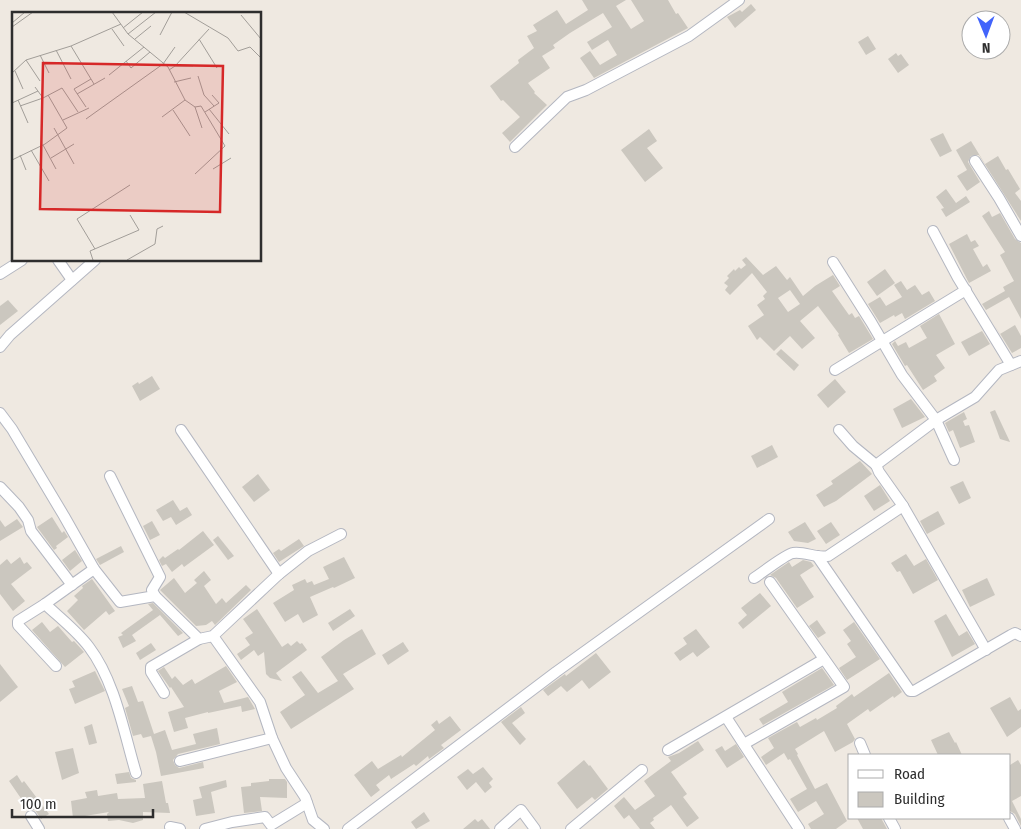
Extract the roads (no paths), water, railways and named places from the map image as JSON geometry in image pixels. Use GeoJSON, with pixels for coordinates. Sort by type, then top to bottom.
{"type":"FeatureCollection","features":[{"type":"Feature","properties":{"kind":"street"},"geometry":{"type":"LineString","coordinates":[[515,147],[567,97],[586,90],[689,36],[739,0]]}},
{"type":"Feature","properties":{"kind":"street"},"geometry":{"type":"LineString","coordinates":[[975,161],[1021,236]]}},
{"type":"Feature","properties":{"kind":"street"},"geometry":{"type":"LineString","coordinates":[[933,231],[1011,365]]}},
{"type":"Feature","properties":{"kind":"street"},"geometry":{"type":"LineString","coordinates":[[0,274],[20,261]]}},
{"type":"Feature","properties":{"kind":"street"},"geometry":{"type":"LineString","coordinates":[[59,261],[72,280]]}},
{"type":"Feature","properties":{"kind":"street"},"geometry":{"type":"LineString","coordinates":[[0,347],[94,261]]}},
{"type":"Feature","properties":{"kind":"street"},"geometry":{"type":"LineString","coordinates":[[833,262],[902,375],[936,420],[954,460]]}},
{"type":"Feature","properties":{"kind":"street"},"geometry":{"type":"LineString","coordinates":[[835,370],[966,290]]}},
{"type":"Feature","properties":{"kind":"street"},"geometry":{"type":"LineString","coordinates":[[876,464],[936,420],[975,398],[999,370],[1021,361]]}},
{"type":"Feature","properties":{"kind":"street"},"geometry":{"type":"LineString","coordinates":[[0,414],[12,429],[94,569],[120,602],[155,596]]}},
{"type":"Feature","properties":{"kind":"street"},"geometry":{"type":"LineString","coordinates":[[181,430],[279,574]]}},
{"type":"Feature","properties":{"kind":"street"},"geometry":{"type":"LineString","coordinates":[[839,430],[853,446],[876,464],[879,472],[903,506],[986,650]]}},
{"type":"Feature","properties":{"kind":"street"},"geometry":{"type":"LineString","coordinates":[[110,476],[160,577],[152,590],[155,596],[199,639]]}},
{"type":"Feature","properties":{"kind":"street"},"geometry":{"type":"LineString","coordinates":[[0,487],[28,520],[31,531],[72,585]]}},
{"type":"Feature","properties":{"kind":"street"},"geometry":{"type":"LineString","coordinates":[[754,578],[791,553],[828,556],[903,506]]}},
{"type":"Feature","properties":{"kind":"street"},"geometry":{"type":"LineString","coordinates":[[348,829],[556,672],[769,519]]}},
{"type":"Feature","properties":{"kind":"street"},"geometry":{"type":"LineString","coordinates":[[164,693],[151,672],[151,667],[199,639],[213,636],[279,574],[308,551],[341,534]]}},
{"type":"Feature","properties":{"kind":"street"},"geometry":{"type":"LineString","coordinates":[[817,556],[910,691],[914,691],[1019,632]]}},
{"type":"Feature","properties":{"kind":"street"},"geometry":{"type":"LineString","coordinates":[[56,666],[17,623],[19,619],[45,604],[94,569]]}},
{"type":"Feature","properties":{"kind":"street"},"geometry":{"type":"LineString","coordinates":[[744,744],[844,687],[770,582]]}},
{"type":"Feature","properties":{"kind":"street"},"geometry":{"type":"LineString","coordinates":[[45,604],[89,646],[102,667],[114,696],[136,773]]}},
{"type":"Feature","properties":{"kind":"street"},"geometry":{"type":"LineString","coordinates":[[213,636],[260,702],[272,738],[286,768],[307,803],[313,820],[324,829]]}},
{"type":"Feature","properties":{"kind":"street"},"geometry":{"type":"LineString","coordinates":[[668,750],[824,659]]}},
{"type":"Feature","properties":{"kind":"street"},"geometry":{"type":"LineString","coordinates":[[726,717],[799,829]]}},
{"type":"Feature","properties":{"kind":"street"},"geometry":{"type":"LineString","coordinates":[[180,761],[272,738]]}},
{"type":"Feature","properties":{"kind":"street"},"geometry":{"type":"LineString","coordinates":[[860,743],[866,754]]}},
{"type":"Feature","properties":{"kind":"street"},"geometry":{"type":"LineString","coordinates":[[571,829],[642,770]]}},
{"type":"Feature","properties":{"kind":"street"},"geometry":{"type":"LineString","coordinates":[[205,829],[232,822],[265,817],[271,827],[307,803]]}},
{"type":"Feature","properties":{"kind":"street"},"geometry":{"type":"LineString","coordinates":[[500,829],[521,810],[535,829]]}},
{"type":"Feature","properties":{"kind":"street"},"geometry":{"type":"LineString","coordinates":[[31,816],[39,829]]}}]}
